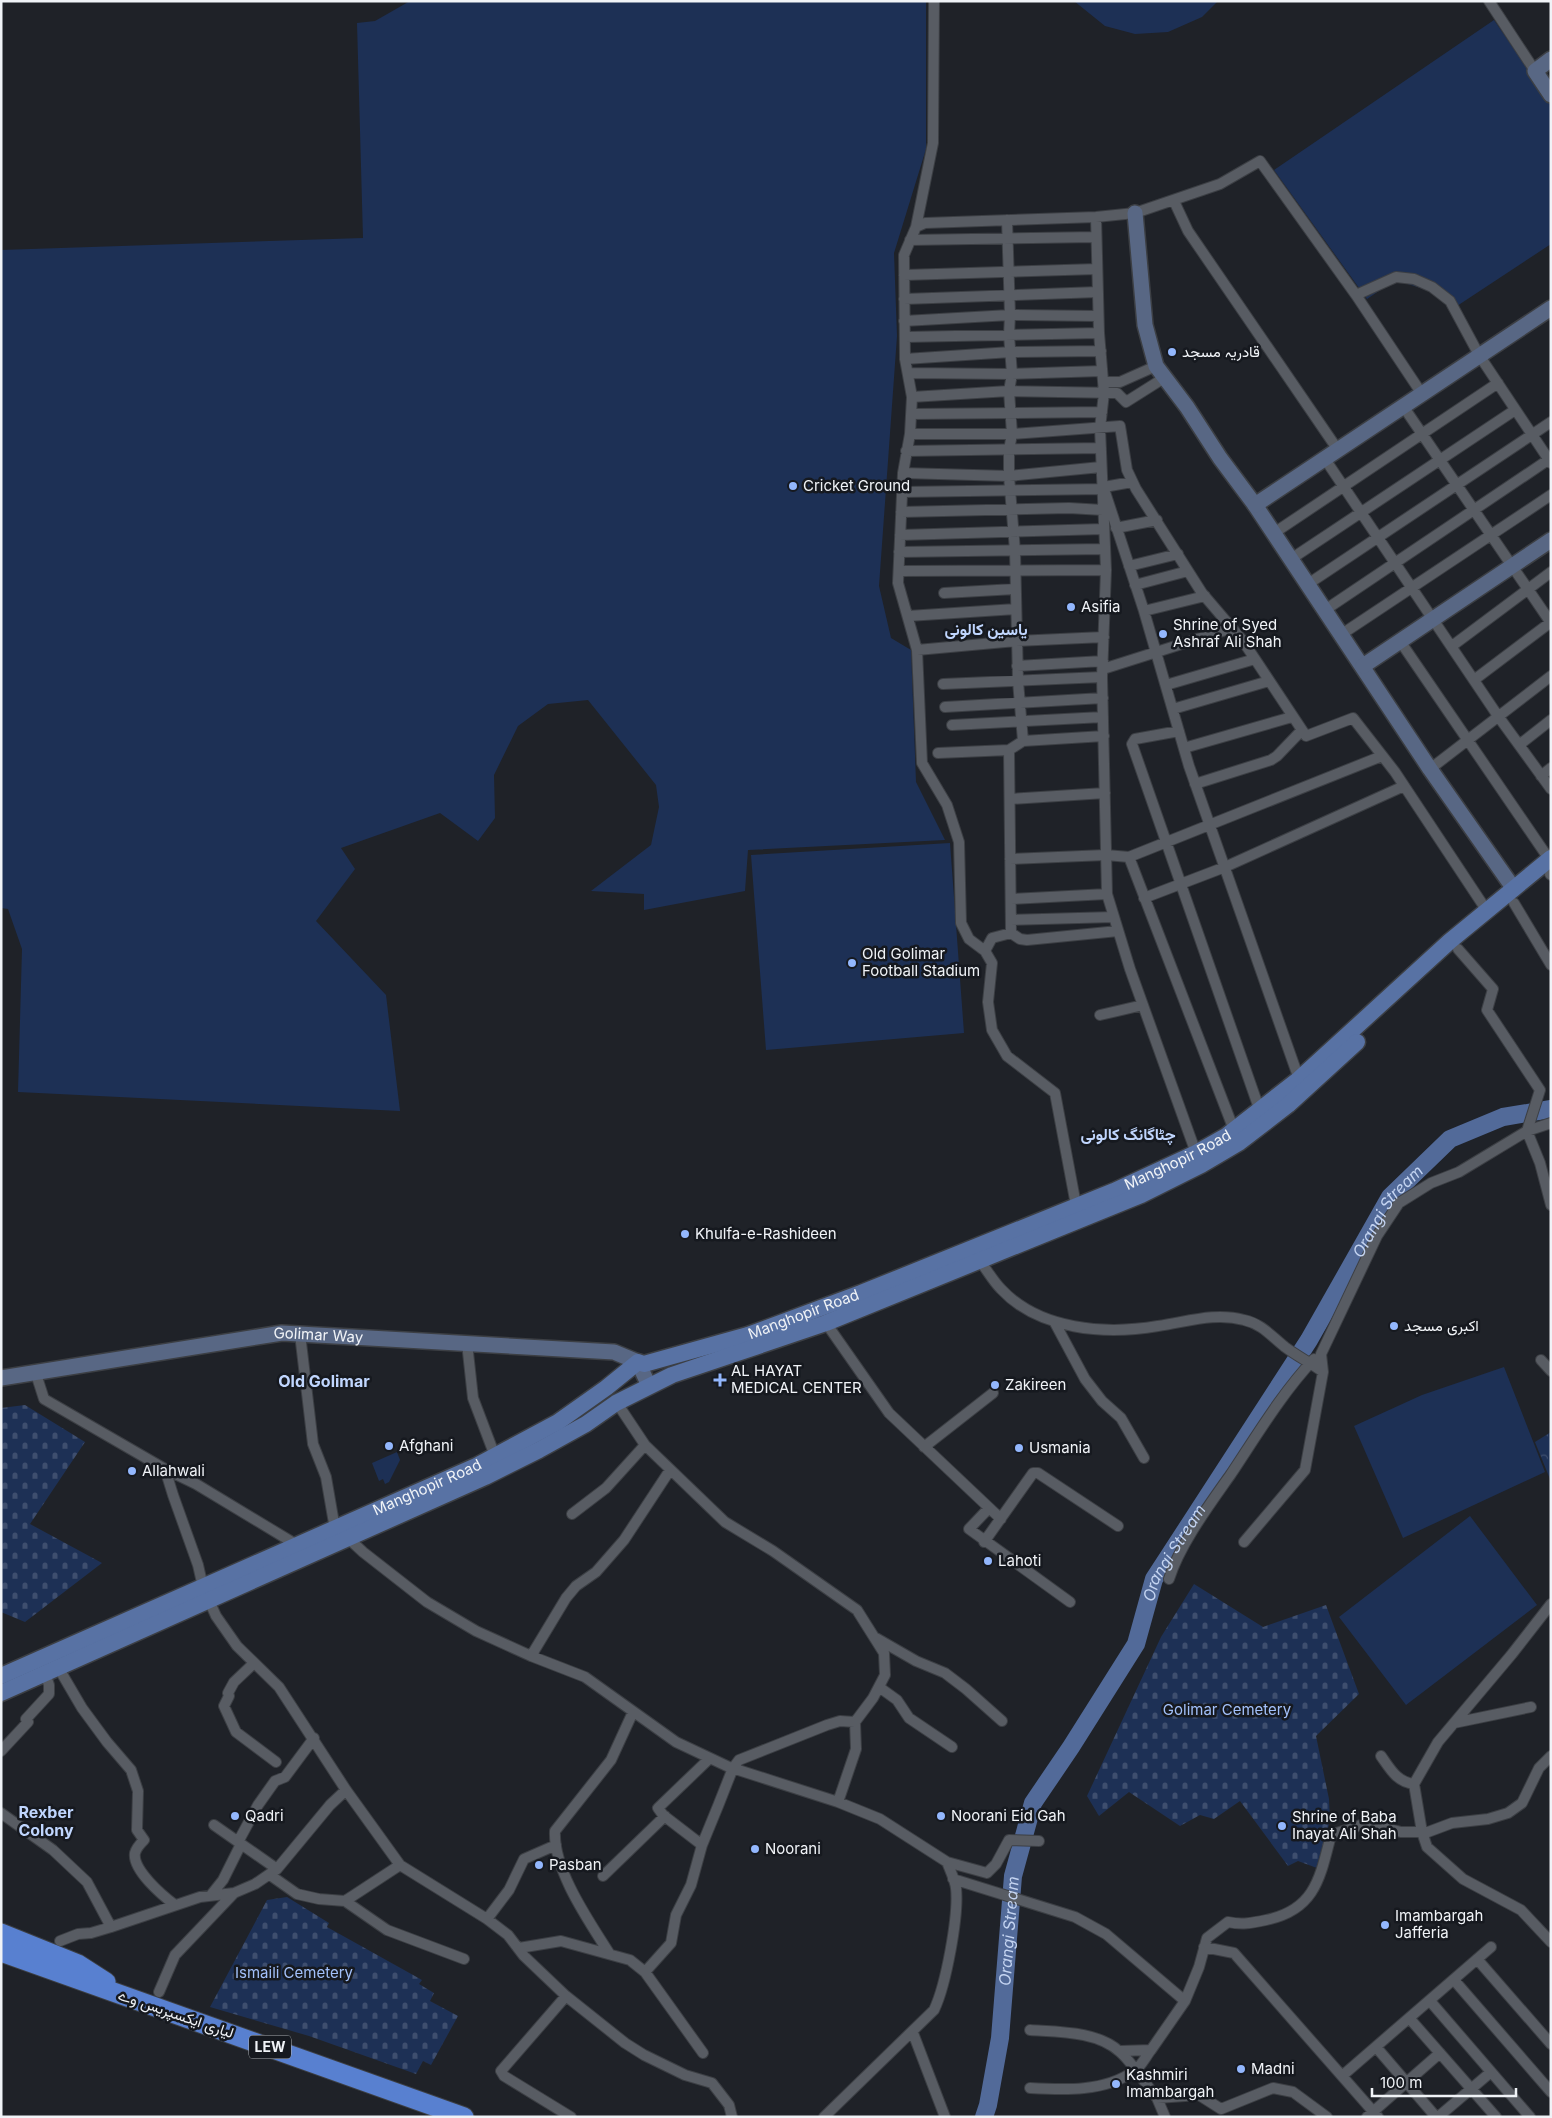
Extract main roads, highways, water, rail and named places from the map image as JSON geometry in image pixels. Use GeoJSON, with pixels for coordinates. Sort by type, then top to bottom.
{"type":"FeatureCollection","features":[{"type":"Feature","properties":{"kind":"highway","name":"LEW"},"geometry":{"type":"LineString","coordinates":[[1,1933],[78,1964],[131,1997]]}},
{"type":"Feature","properties":{"kind":"highway","name":"لیاری ایکسپریس وے"},"geometry":{"type":"LineString","coordinates":[[1,1952],[464,2117]]}},
{"type":"Feature","properties":{"kind":"main road","name":"Manghopir Road"},"geometry":{"type":"LineString","coordinates":[[1,1676],[348,1538],[485,1477],[539,1450],[586,1424],[617,1403],[672,1375],[826,1323],[1141,1195],[1201,1165],[1240,1142],[1288,1105],[1514,896],[1550,868]]}},
{"type":"Feature","properties":{"kind":"main road","name":"Manghopir Road"},"geometry":{"type":"LineString","coordinates":[[1,1693],[206,1594],[297,1545],[476,1466],[558,1422],[606,1388],[638,1362],[644,1364],[748,1335],[860,1293],[1076,1205],[1196,1153],[1234,1130],[1260,1111],[1299,1079],[1450,941],[1487,911],[1514,896]]}},
{"type":"Feature","properties":{"kind":"waterway","name":"Orangi Stream"},"geometry":{"type":"LineString","coordinates":[[984,2117],[988,2105],[1000,2038],[1013,1876],[1033,1803],[1136,1644],[1154,1579],[1309,1340],[1390,1197],[1450,1139],[1503,1117],[1551,1109]]}},
{"type":"Feature","properties":{"kind":"place","name":"قادریہ مسجد"},"geometry":{"type":"Point","coordinates":[1172,352]}},
{"type":"Feature","properties":{"kind":"place","name":"Cricket Ground"},"geometry":{"type":"Point","coordinates":[793,486]}},
{"type":"Feature","properties":{"kind":"place","name":"Asifia"},"geometry":{"type":"Point","coordinates":[1071,607]}},
{"type":"Feature","properties":{"kind":"place","name":"Shrine of Syed Ashraf Ali Shah"},"geometry":{"type":"Point","coordinates":[1163,634]}},
{"type":"Feature","properties":{"kind":"place","name":"Old Golimar Football Stadium"},"geometry":{"type":"Point","coordinates":[852,963]}},
{"type":"Feature","properties":{"kind":"place","name":"Khulfa-e-Rashideen"},"geometry":{"type":"Point","coordinates":[685,1234]}},
{"type":"Feature","properties":{"kind":"place","name":"اکبری مسجد"},"geometry":{"type":"Point","coordinates":[1394,1326]}},
{"type":"Feature","properties":{"kind":"place","name":"AL HAYAT MEDICAL CENTER"},"geometry":{"type":"Point","coordinates":[720,1380]}},
{"type":"Feature","properties":{"kind":"place","name":"Zakireen"},"geometry":{"type":"Point","coordinates":[995,1385]}},
{"type":"Feature","properties":{"kind":"place","name":"Afghani"},"geometry":{"type":"Point","coordinates":[389,1446]}},
{"type":"Feature","properties":{"kind":"place","name":"Usmania"},"geometry":{"type":"Point","coordinates":[1019,1448]}},
{"type":"Feature","properties":{"kind":"place","name":"Allahwali"},"geometry":{"type":"Point","coordinates":[132,1471]}},
{"type":"Feature","properties":{"kind":"place","name":"Lahoti"},"geometry":{"type":"Point","coordinates":[988,1561]}},
{"type":"Feature","properties":{"kind":"place","name":"Qadri"},"geometry":{"type":"Point","coordinates":[235,1816]}},
{"type":"Feature","properties":{"kind":"place","name":"Noorani Eid Gah"},"geometry":{"type":"Point","coordinates":[941,1816]}},
{"type":"Feature","properties":{"kind":"place","name":"Shrine of Baba Inayat Ali Shah"},"geometry":{"type":"Point","coordinates":[1282,1826]}},
{"type":"Feature","properties":{"kind":"place","name":"Noorani"},"geometry":{"type":"Point","coordinates":[755,1849]}},
{"type":"Feature","properties":{"kind":"place","name":"Pasban"},"geometry":{"type":"Point","coordinates":[539,1865]}},
{"type":"Feature","properties":{"kind":"place","name":"Imambargah Jafferia"},"geometry":{"type":"Point","coordinates":[1385,1925]}},
{"type":"Feature","properties":{"kind":"place","name":"Madni"},"geometry":{"type":"Point","coordinates":[1241,2069]}},
{"type":"Feature","properties":{"kind":"place","name":"Kashmiri Imambargah"},"geometry":{"type":"Point","coordinates":[1116,2084]}},
{"type":"Feature","properties":{"kind":"district","name":"یاسین کالونی"},"geometry":{"type":"Point","coordinates":[986,629]}},
{"type":"Feature","properties":{"kind":"district","name":"چٹاگانگ کالونی"},"geometry":{"type":"Point","coordinates":[1128,1134]}},
{"type":"Feature","properties":{"kind":"district","name":"Old Golimar"},"geometry":{"type":"Point","coordinates":[324,1381]}},
{"type":"Feature","properties":{"kind":"district","name":"Rexber Colony"},"geometry":{"type":"Point","coordinates":[46,1821]}},
{"type":"Feature","properties":{"kind":"park label","name":"Golimar Cemetery"},"geometry":{"type":"Point","coordinates":[1227,1710]}},
{"type":"Feature","properties":{"kind":"park label","name":"Ismaili Cemetery"},"geometry":{"type":"Point","coordinates":[294,1973]}}]}
